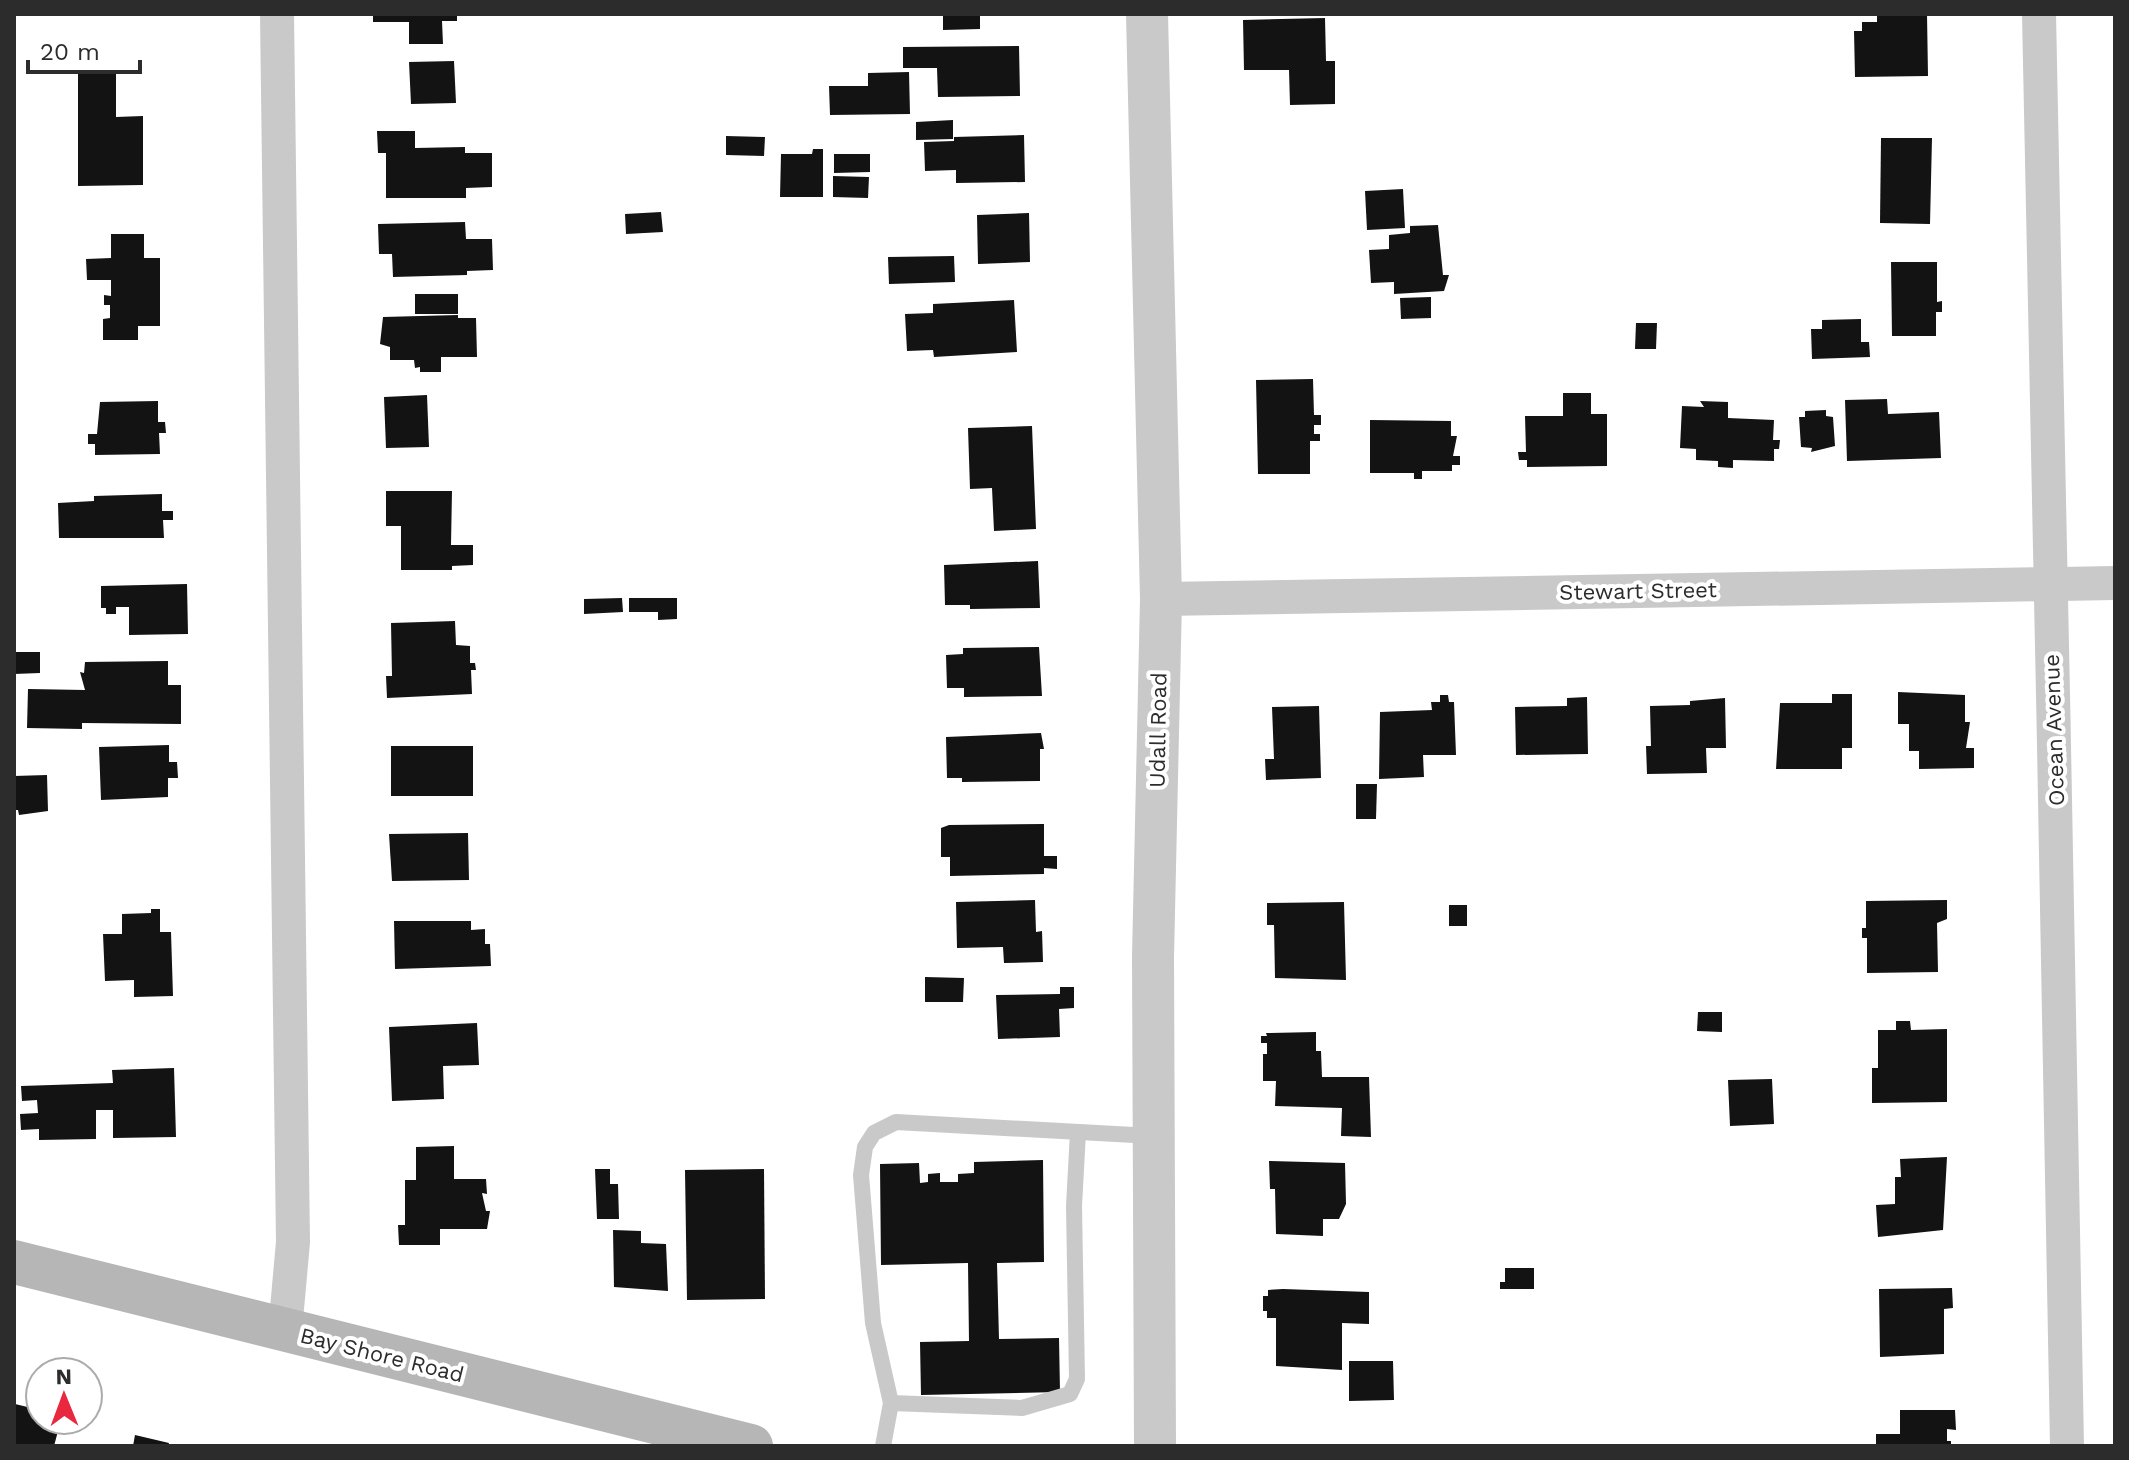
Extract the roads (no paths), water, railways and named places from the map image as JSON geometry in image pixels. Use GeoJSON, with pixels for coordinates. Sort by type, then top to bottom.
{"type":"FeatureCollection","features":[{"type":"Feature","properties":{"kind":"main road","name":"Bay Shore Road"},"geometry":{"type":"LineString","coordinates":[[14,1262],[751,1446]]}},
{"type":"Feature","properties":{"kind":"street"},"geometry":{"type":"LineString","coordinates":[[277,14],[293,1242],[285,1331]]}},
{"type":"Feature","properties":{"kind":"street","name":"Udall Road"},"geometry":{"type":"LineString","coordinates":[[1147,14],[1161,599],[1153,957],[1155,1446]]}},
{"type":"Feature","properties":{"kind":"street","name":"Ocean Avenue"},"geometry":{"type":"LineString","coordinates":[[2039,14],[2049,584],[2057,786],[2067,1446]]}},
{"type":"Feature","properties":{"kind":"street","name":"Stewart Street"},"geometry":{"type":"LineString","coordinates":[[1161,599],[2115,583]]}},
{"type":"Feature","properties":{"kind":"lane"},"geometry":{"type":"LineString","coordinates":[[883,1446],[891,1403],[873,1323],[861,1175],[865,1147],[874,1133],[896,1122],[1154,1137]]}},
{"type":"Feature","properties":{"kind":"lane"},"geometry":{"type":"LineString","coordinates":[[891,1403],[1022,1408],[1070,1394],[1077,1379],[1074,1206],[1078,1132]]}}]}
